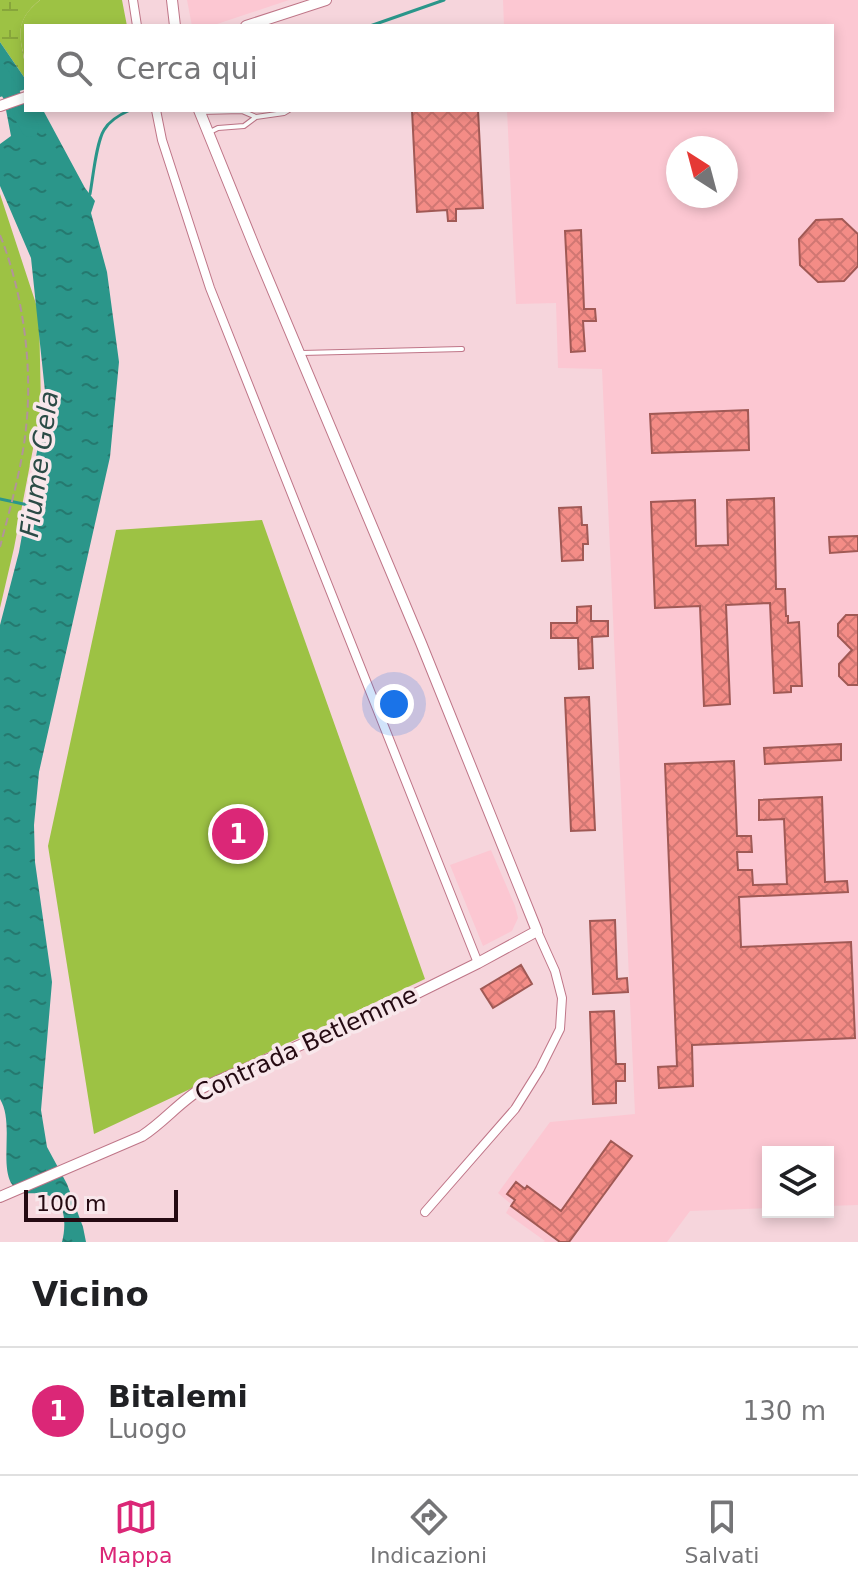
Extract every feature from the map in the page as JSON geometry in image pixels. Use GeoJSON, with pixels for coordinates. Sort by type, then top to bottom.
{"type":"FeatureCollection","features":[{"type":"Feature","properties":{"kind":"street"},"geometry":{"type":"LineString","coordinates":[[133,0],[136,22]]}},
{"type":"Feature","properties":{"kind":"street"},"geometry":{"type":"LineString","coordinates":[[172,0],[175,24]]}},
{"type":"Feature","properties":{"kind":"street"},"geometry":{"type":"LineString","coordinates":[[252,24],[326,0]]}},
{"type":"Feature","properties":{"kind":"street"},"geometry":{"type":"LineString","coordinates":[[0,106],[24,98]]}},
{"type":"Feature","properties":{"kind":"street"},"geometry":{"type":"LineString","coordinates":[[156,112],[162,140],[210,288],[478,963]]}},
{"type":"Feature","properties":{"kind":"street"},"geometry":{"type":"LineString","coordinates":[[199,112],[421,643],[555,971],[562,998],[560,1029],[515,1109],[425,1212]]}},
{"type":"Feature","properties":{"kind":"street","name":"Contrada Betlemme"},"geometry":{"type":"LineString","coordinates":[[0,1197],[142,1136],[204,1087],[401,1001],[537,931]]}},
{"type":"Feature","properties":{"kind":"lane"},"geometry":{"type":"LineString","coordinates":[[244,112],[256,117]]}},
{"type":"Feature","properties":{"kind":"lane"},"geometry":{"type":"LineString","coordinates":[[208,132],[244,126],[256,117],[286,112]]}},
{"type":"Feature","properties":{"kind":"lane"},"geometry":{"type":"LineString","coordinates":[[299,353],[462,349]]}},
{"type":"Feature","properties":{"kind":"path"},"geometry":{"type":"LineString","coordinates":[[0,235],[20,305],[28,377],[26,431],[0,547]]}},
{"type":"Feature","properties":{"kind":"shaded area"},"geometry":{"type":"Polygon","coordinates":[[[187,0],[289,0],[217,24],[192,24],[187,0]]]}},
{"type":"Feature","properties":{"kind":"shaded area"},"geometry":{"type":"Polygon","coordinates":[[[503,0],[858,0],[858,1205],[834,1206],[834,1146],[762,1146],[762,1208],[690,1211],[667,1242],[543,1242],[506,1213],[511,1204],[498,1193],[550,1122],[635,1114],[602,369],[558,368],[556,303],[516,304],[507,112],[834,112],[834,24],[504,24],[503,0]]]}},
{"type":"Feature","properties":{"kind":"shaded area"},"geometry":{"type":"Polygon","coordinates":[[[491,850],[518,918],[512,931],[483,946],[450,865],[491,850]]]}},
{"type":"Feature","properties":{"kind":"green space"},"geometry":{"type":"Polygon","coordinates":[[[0,0],[40,0],[30,10],[21,27],[24,77],[0,42],[0,0]]]}},
{"type":"Feature","properties":{"kind":"green space"},"geometry":{"type":"Polygon","coordinates":[[[40,0],[122,0],[127,24],[24,24],[24,56],[22,22],[40,0]]]}},
{"type":"Feature","properties":{"kind":"green space"},"geometry":{"type":"Polygon","coordinates":[[[0,194],[39,313],[41,407],[0,608],[0,194]]]}},
{"type":"Feature","properties":{"kind":"green space"},"geometry":{"type":"Polygon","coordinates":[[[262,520],[425,979],[94,1134],[48,846],[116,530],[262,520]]]}},
{"type":"Feature","properties":{"kind":"water"},"geometry":{"type":"Polygon","coordinates":[[[0,42],[24,77],[24,90],[0,97],[0,42]]]}},
{"type":"Feature","properties":{"kind":"water"},"geometry":{"type":"Polygon","coordinates":[[[24,104],[24,112],[44,112],[95,201],[91,213],[107,272],[119,362],[110,457],[39,772],[34,825],[35,862],[52,982],[41,1110],[47,1147],[67,1184],[86,1242],[62,1242],[64,1222],[58,1202],[44,1194],[20,1193],[11,1183],[7,1164],[6,1119],[0,1099],[0,625],[19,552],[46,401],[31,258],[0,186],[0,144],[11,136],[6,110],[24,104]]]}},
{"type":"Feature","properties":{"kind":"building"},"geometry":{"type":"Polygon","coordinates":[[[412,112],[478,112],[483,208],[456,209],[456,221],[448,221],[447,210],[417,212],[412,112]]]}},
{"type":"Feature","properties":{"kind":"building"},"geometry":{"type":"Polygon","coordinates":[[[842,219],[858,234],[858,266],[844,281],[818,282],[800,265],[799,239],[816,220],[842,219]]]}},
{"type":"Feature","properties":{"kind":"building"},"geometry":{"type":"Polygon","coordinates":[[[581,230],[584,309],[595,309],[596,321],[583,321],[585,351],[571,352],[565,231],[581,230]]]}},
{"type":"Feature","properties":{"kind":"building"},"geometry":{"type":"Polygon","coordinates":[[[748,410],[749,450],[652,453],[650,414],[748,410]]]}},
{"type":"Feature","properties":{"kind":"building"},"geometry":{"type":"Polygon","coordinates":[[[774,498],[776,589],[785,589],[788,623],[799,622],[802,686],[791,686],[791,692],[774,693],[770,603],[726,605],[730,704],[704,706],[700,606],[655,608],[651,502],[695,500],[696,546],[728,545],[727,500],[774,498]]]}},
{"type":"Feature","properties":{"kind":"building"},"geometry":{"type":"Polygon","coordinates":[[[581,507],[582,525],[587,525],[588,544],[583,544],[583,560],[562,561],[559,508],[581,507]]]}},
{"type":"Feature","properties":{"kind":"building"},"geometry":{"type":"Polygon","coordinates":[[[858,536],[858,551],[830,553],[829,537],[858,536]]]}},
{"type":"Feature","properties":{"kind":"building"},"geometry":{"type":"Polygon","coordinates":[[[591,606],[591,621],[608,621],[608,636],[592,637],[593,668],[579,669],[578,638],[551,638],[551,623],[577,623],[577,607],[591,606]]]}},
{"type":"Feature","properties":{"kind":"building"},"geometry":{"type":"Polygon","coordinates":[[[846,615],[858,615],[858,685],[848,685],[839,676],[839,664],[852,650],[838,636],[838,624],[846,615]]]}},
{"type":"Feature","properties":{"kind":"building"},"geometry":{"type":"Polygon","coordinates":[[[589,697],[595,830],[571,831],[565,698],[589,697]]]}},
{"type":"Feature","properties":{"kind":"building"},"geometry":{"type":"Polygon","coordinates":[[[841,744],[841,760],[765,764],[764,748],[841,744]]]}},
{"type":"Feature","properties":{"kind":"building"},"geometry":{"type":"Polygon","coordinates":[[[734,761],[737,836],[751,836],[752,852],[737,852],[738,870],[752,870],[753,885],[787,884],[784,819],[759,820],[759,800],[822,797],[825,882],[847,881],[848,892],[739,897],[741,947],[851,942],[855,1038],[692,1045],[693,1086],[659,1088],[658,1067],[677,1066],[665,764],[734,761]]]}},
{"type":"Feature","properties":{"kind":"building"},"geometry":{"type":"Polygon","coordinates":[[[615,920],[617,979],[627,978],[628,992],[593,994],[590,921],[615,920]]]}},
{"type":"Feature","properties":{"kind":"building"},"geometry":{"type":"Polygon","coordinates":[[[521,965],[532,984],[493,1008],[481,989],[521,965]]]}},
{"type":"Feature","properties":{"kind":"building"},"geometry":{"type":"Polygon","coordinates":[[[614,1011],[616,1064],[625,1064],[625,1081],[616,1081],[616,1103],[593,1104],[590,1012],[614,1011]]]}},
{"type":"Feature","properties":{"kind":"building"},"geometry":{"type":"Polygon","coordinates":[[[611,1141],[632,1156],[569,1242],[560,1242],[511,1206],[515,1200],[507,1194],[516,1182],[525,1189],[527,1186],[561,1211],[611,1141]]]}},
{"type":"Feature","properties":{"kind":"waterway"},"geometry":{"type":"LineString","coordinates":[[376,24],[444,0]]}},
{"type":"Feature","properties":{"kind":"waterway","name":"Fiume Gela"},"geometry":{"type":"LineString","coordinates":[[0,74],[30,128]]}},
{"type":"Feature","properties":{"kind":"waterway"},"geometry":{"type":"LineString","coordinates":[[90,194],[101,136],[112,121],[126,112]]}},
{"type":"Feature","properties":{"kind":"waterway"},"geometry":{"type":"LineString","coordinates":[[0,499],[28,505]]}},
{"type":"Feature","properties":{"kind":"place","name":"Bitalemi"},"geometry":{"type":"Point","coordinates":[238,834]}}]}
